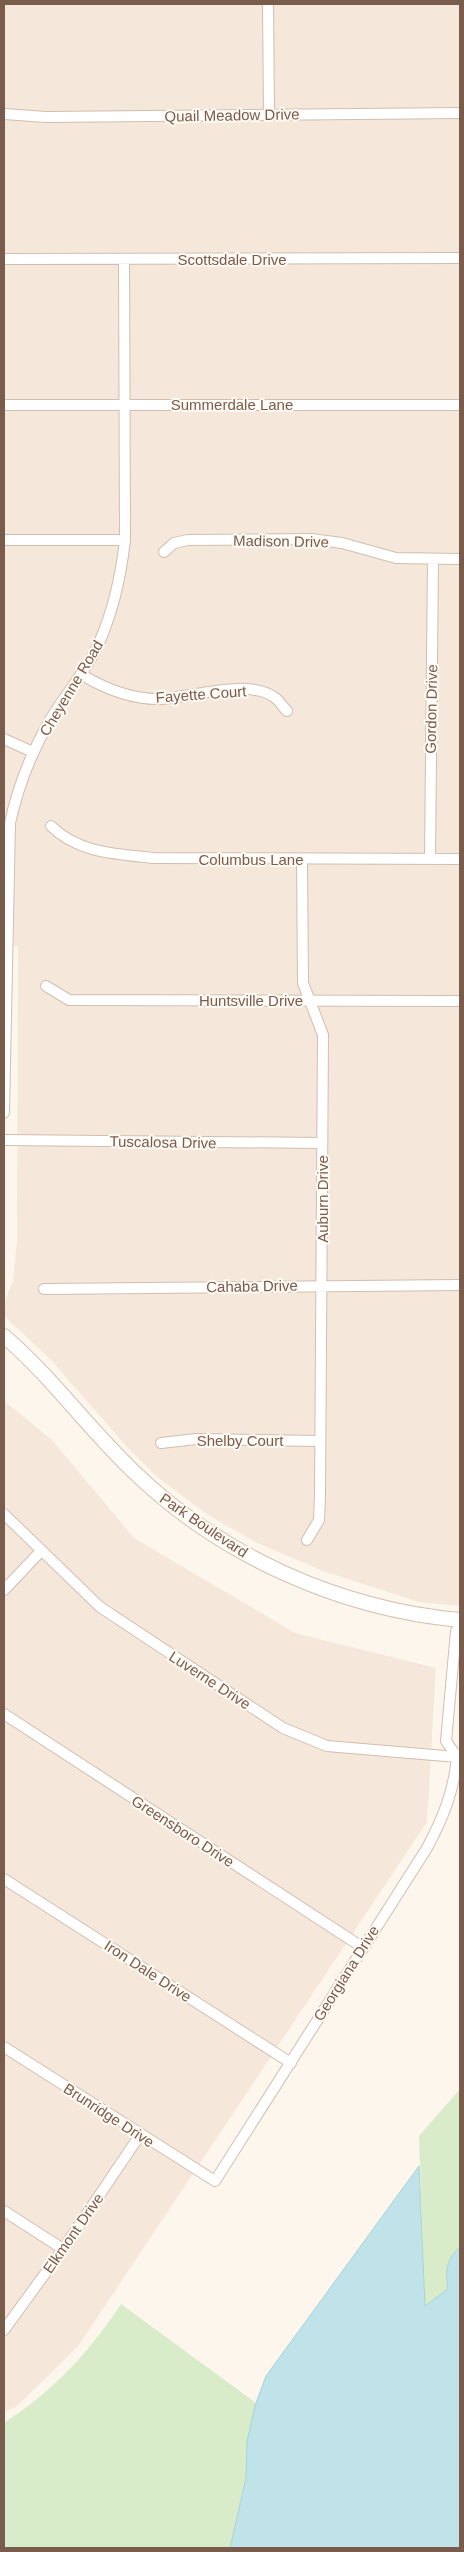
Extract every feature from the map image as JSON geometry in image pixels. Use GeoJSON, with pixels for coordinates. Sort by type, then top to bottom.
{"type":"FeatureCollection","features":[{"type":"Feature","properties":{"kind":"main road","name":"Park Boulevard"},"geometry":{"type":"LineString","coordinates":[[4,1336],[39,1368],[115,1452],[145,1482],[188,1517],[231,1545],[287,1574],[334,1592],[393,1608],[460,1620]]}},
{"type":"Feature","properties":{"kind":"street"},"geometry":{"type":"LineString","coordinates":[[268,4],[269,114]]}},
{"type":"Feature","properties":{"kind":"street","name":"Quail Meadow Drive"},"geometry":{"type":"LineString","coordinates":[[4,114],[46,117],[460,114]]}},
{"type":"Feature","properties":{"kind":"street","name":"Scottsdale Drive"},"geometry":{"type":"LineString","coordinates":[[4,259],[460,258]]}},
{"type":"Feature","properties":{"kind":"street","name":"Cheyenne Road"},"geometry":{"type":"LineString","coordinates":[[4,1113],[6,877],[10,823],[17,791],[33,752],[50,719],[82,674],[99,645],[112,611],[121,578],[125,540],[124,260]]}},
{"type":"Feature","properties":{"kind":"street","name":"Summerdale Lane"},"geometry":{"type":"LineString","coordinates":[[4,405],[460,405]]}},
{"type":"Feature","properties":{"kind":"street","name":"Madison Drive"},"geometry":{"type":"LineString","coordinates":[[164,552],[174,543],[188,540],[311,539],[342,543],[396,558],[460,559]]}},
{"type":"Feature","properties":{"kind":"street"},"geometry":{"type":"LineString","coordinates":[[4,540],[125,540]]}},
{"type":"Feature","properties":{"kind":"street","name":"Gordon Drive"},"geometry":{"type":"LineString","coordinates":[[430,859],[433,559]]}},
{"type":"Feature","properties":{"kind":"street","name":"Fayette Court"},"geometry":{"type":"LineString","coordinates":[[82,674],[121,692],[155,699],[189,697],[224,690],[249,689],[274,697],[287,711]]}},
{"type":"Feature","properties":{"kind":"street"},"geometry":{"type":"LineString","coordinates":[[4,739],[33,752]]}},
{"type":"Feature","properties":{"kind":"street","name":"Columbus Lane"},"geometry":{"type":"LineString","coordinates":[[51,826],[62,837],[80,847],[153,858],[460,859]]}},
{"type":"Feature","properties":{"kind":"street","name":"Auburn Drive"},"geometry":{"type":"LineString","coordinates":[[302,859],[302,983],[323,1035],[318,1520],[306,1540]]}},
{"type":"Feature","properties":{"kind":"street","name":"Huntsville Drive"},"geometry":{"type":"LineString","coordinates":[[46,986],[69,1000],[460,1001]]}},
{"type":"Feature","properties":{"kind":"street","name":"Tuscalosa Drive"},"geometry":{"type":"LineString","coordinates":[[4,1140],[322,1143]]}},
{"type":"Feature","properties":{"kind":"street","name":"Cahaba Drive"},"geometry":{"type":"LineString","coordinates":[[44,1289],[460,1285]]}},
{"type":"Feature","properties":{"kind":"street","name":"Shelby Court"},"geometry":{"type":"LineString","coordinates":[[161,1443],[196,1439],[320,1441]]}},
{"type":"Feature","properties":{"kind":"street","name":"Luverne Drive"},"geometry":{"type":"LineString","coordinates":[[4,1514],[100,1607],[283,1728],[327,1746],[459,1755]]}},
{"type":"Feature","properties":{"kind":"street"},"geometry":{"type":"LineString","coordinates":[[4,1590],[41,1551]]}},
{"type":"Feature","properties":{"kind":"street"},"geometry":{"type":"LineString","coordinates":[[459,1755],[446,1741],[456,1631],[460,1627]]}},
{"type":"Feature","properties":{"kind":"street","name":"Greensboro Drive"},"geometry":{"type":"LineString","coordinates":[[4,1714],[362,1947]]}},
{"type":"Feature","properties":{"kind":"street","name":"Georgiana Drive"},"geometry":{"type":"LineString","coordinates":[[215,2181],[438,1828],[452,1791],[459,1755]]}},
{"type":"Feature","properties":{"kind":"street","name":"Iron Dale Drive"},"geometry":{"type":"LineString","coordinates":[[4,1879],[291,2063]]}},
{"type":"Feature","properties":{"kind":"street","name":"Brunridge Drive"},"geometry":{"type":"LineString","coordinates":[[4,2046],[140,2135],[215,2181]]}},
{"type":"Feature","properties":{"kind":"street","name":"Elkmont Drive"},"geometry":{"type":"LineString","coordinates":[[4,2330],[63,2249],[140,2135]]}},
{"type":"Feature","properties":{"kind":"street"},"geometry":{"type":"LineString","coordinates":[[4,2211],[63,2249]]}},
{"type":"Feature","properties":{"kind":"shaded area"},"geometry":{"type":"Polygon","coordinates":[[[4,4],[460,4],[460,1606],[419,1602],[323,1571],[255,1542],[205,1513],[156,1476],[127,1447],[51,1360],[4,1316],[4,1303],[13,1280],[17,1242],[18,946],[4,945],[4,4]]]}},
{"type":"Feature","properties":{"kind":"shaded area"},"geometry":{"type":"Polygon","coordinates":[[[4,1401],[52,1440],[134,1538],[295,1633],[436,1668],[427,1822],[79,2345],[16,2407],[4,2412],[4,1401]]]}},
{"type":"Feature","properties":{"kind":"green space"},"geometry":{"type":"Polygon","coordinates":[[[460,2089],[460,2247],[449,2261],[446,2277],[448,2289],[425,2306],[419,2136],[460,2089]]]}},
{"type":"Feature","properties":{"kind":"green space"},"geometry":{"type":"Polygon","coordinates":[[[121,2304],[256,2403],[247,2441],[246,2478],[230,2548],[4,2548],[4,2423],[39,2398],[68,2370],[95,2339],[121,2304]]]}},
{"type":"Feature","properties":{"kind":"water"},"geometry":{"type":"Polygon","coordinates":[[[419,2166],[425,2306],[448,2289],[449,2261],[460,2247],[460,2548],[230,2548],[246,2478],[247,2441],[256,2403],[266,2376],[419,2166]]]}}]}
